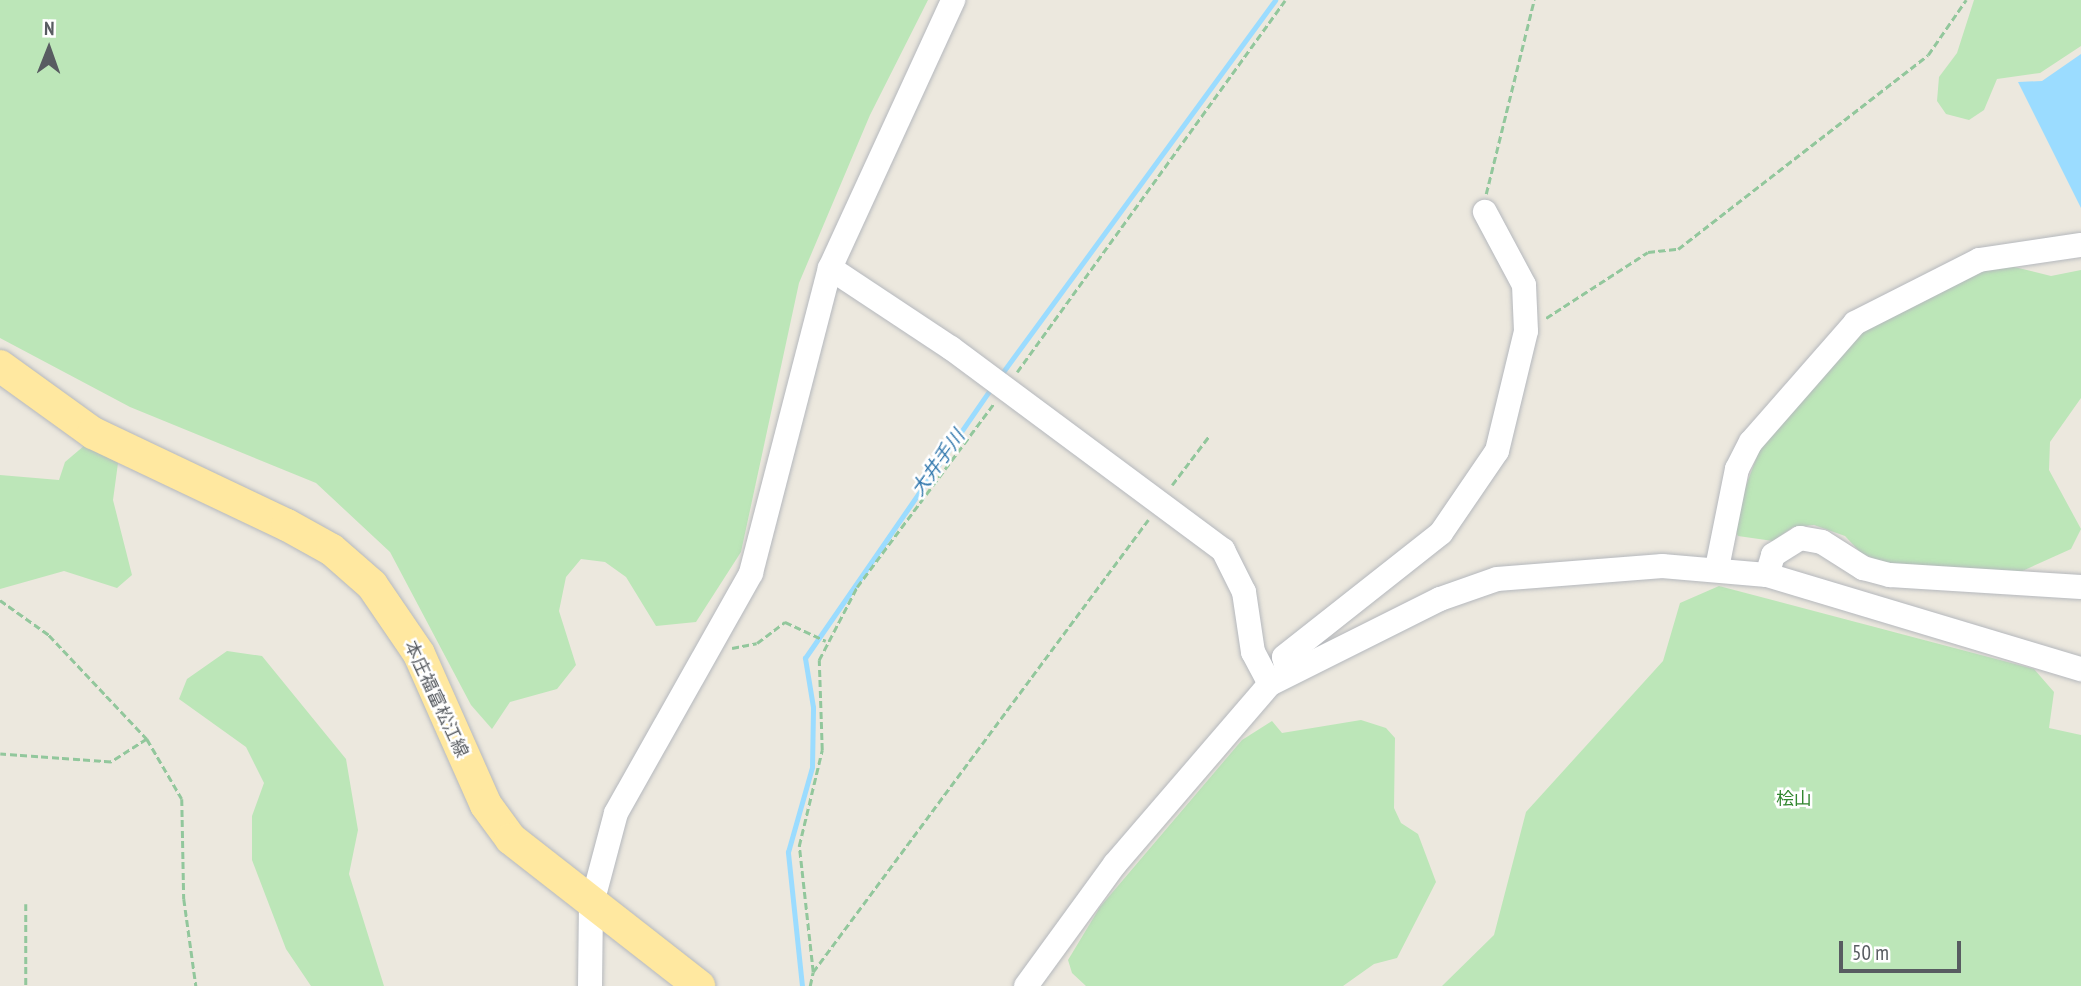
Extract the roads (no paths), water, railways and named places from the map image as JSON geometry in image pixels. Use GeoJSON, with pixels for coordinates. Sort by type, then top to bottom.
{"type":"FeatureCollection","features":[{"type":"Feature","properties":{"kind":"main road","name":"本庄福富松江線"},"geometry":{"type":"LineString","coordinates":[[0,366],[93,433],[287,525],[332,550],[372,585],[419,654],[486,806],[511,839],[591,907],[699,986]]}},
{"type":"Feature","properties":{"kind":"street"},"geometry":{"type":"LineString","coordinates":[[590,986],[591,907],[616,813],[736,606],[760,550],[830,268],[953,0]]}},
{"type":"Feature","properties":{"kind":"street"},"geometry":{"type":"LineString","coordinates":[[1279,678],[1284,657],[1441,533],[1463,505],[1509,418],[1526,331],[1524,285],[1485,212]]}},
{"type":"Feature","properties":{"kind":"street"},"geometry":{"type":"LineString","coordinates":[[1717,568],[1737,469],[1751,442],[1855,323],[1979,260],[2081,245]]}},
{"type":"Feature","properties":{"kind":"street"},"geometry":{"type":"LineString","coordinates":[[830,268],[1163,499],[1223,550],[1244,592],[1254,652],[1279,678]]}},
{"type":"Feature","properties":{"kind":"street"},"geometry":{"type":"LineString","coordinates":[[1767,575],[1773,555],[1800,538],[1822,542],[1863,568],[1890,575],[2081,587]]}},
{"type":"Feature","properties":{"kind":"street"},"geometry":{"type":"LineString","coordinates":[[1026,986],[1115,864],[1279,678],[1497,579],[1566,570],[1717,568],[1767,575],[2081,669]]}},
{"type":"Feature","properties":{"kind":"water"},"geometry":{"type":"Polygon","coordinates":[[[2081,54],[2081,208],[2018,82],[2042,81],[2081,54]]]}},
{"type":"Feature","properties":{"kind":"waterway","name":"大井手川"},"geometry":{"type":"LineString","coordinates":[[1000,376],[1275,0]]}},
{"type":"Feature","properties":{"kind":"waterway","name":"大井手川"},"geometry":{"type":"LineString","coordinates":[[802,986],[788,852],[812,767],[813,707],[805,658],[992,387]]}},
{"type":"Feature","properties":{"kind":"park label","name":"桧山"},"geometry":{"type":"Point","coordinates":[1794,799]}}]}
